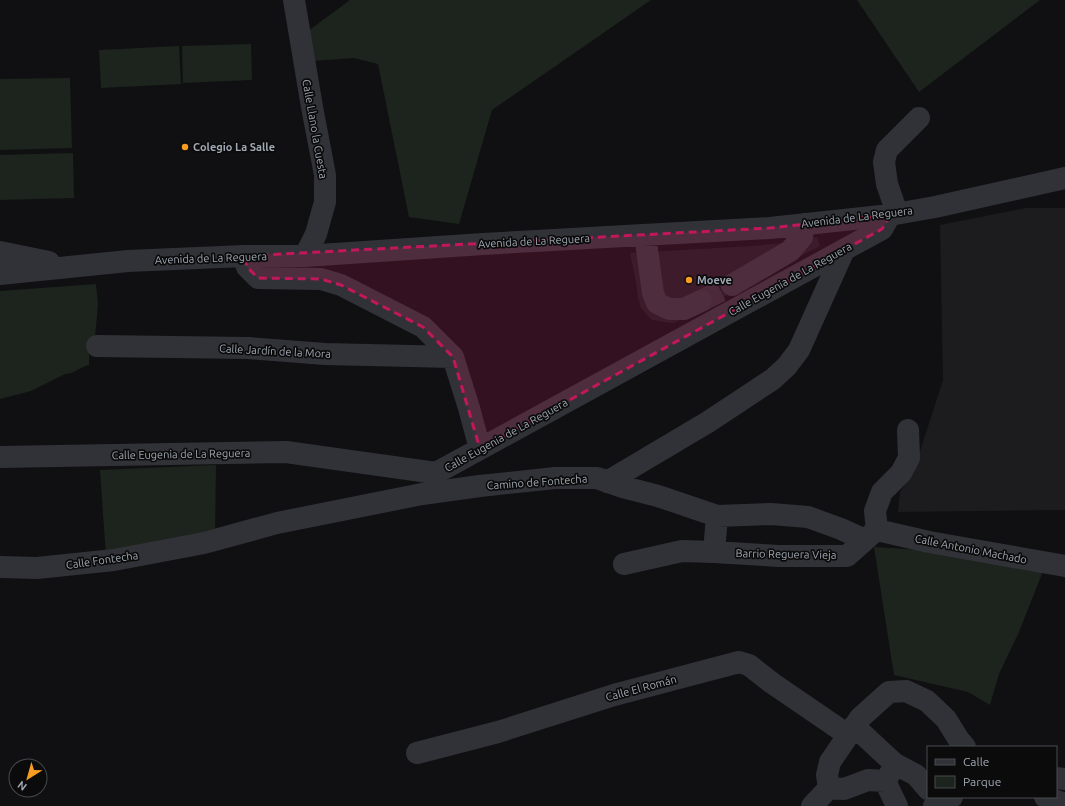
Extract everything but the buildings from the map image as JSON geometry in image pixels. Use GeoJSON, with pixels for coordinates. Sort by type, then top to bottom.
{"type":"FeatureCollection","features":[{"type":"Feature","properties":{"kind":"street","name":"Calle Llano la Cuesta"},"geometry":{"type":"LineString","coordinates":[[294,0],[325,175],[325,202],[316,234],[305,256]]}},
{"type":"Feature","properties":{"kind":"street"},"geometry":{"type":"LineString","coordinates":[[893,214],[884,162],[887,150],[919,118]]}},
{"type":"Feature","properties":{"kind":"street","name":"Avenida de La Reguera"},"geometry":{"type":"LineString","coordinates":[[0,274],[128,260],[244,256],[305,256],[491,243],[770,228],[893,214],[942,205],[1065,178]]}},
{"type":"Feature","properties":{"kind":"street","name":"Calle Eugenia de La Reguera"},"geometry":{"type":"LineString","coordinates":[[0,457],[286,452],[439,482],[480,449],[882,229],[893,214]]}},
{"type":"Feature","properties":{"kind":"street"},"geometry":{"type":"LineString","coordinates":[[732,285],[790,251],[802,237],[804,224]]}},
{"type":"Feature","properties":{"kind":"street"},"geometry":{"type":"LineString","coordinates":[[645,235],[653,294],[657,302],[669,309],[684,309],[706,298],[706,325]]}},
{"type":"Feature","properties":{"kind":"street"},"geometry":{"type":"LineString","coordinates":[[607,482],[708,422],[773,379],[787,366],[799,350],[844,250]]}},
{"type":"Feature","properties":{"kind":"street"},"geometry":{"type":"LineString","coordinates":[[790,251],[821,262]]}},
{"type":"Feature","properties":{"kind":"street"},"geometry":{"type":"LineString","coordinates":[[0,252],[73,266]]}},
{"type":"Feature","properties":{"kind":"street"},"geometry":{"type":"LineString","coordinates":[[244,256],[247,267],[258,278],[321,279],[346,288],[423,327],[452,357],[469,408],[480,449]]}},
{"type":"Feature","properties":{"kind":"street","name":"Calle Jardín de la Mora"},"geometry":{"type":"LineString","coordinates":[[97,346],[248,348],[325,354],[452,357]]}},
{"type":"Feature","properties":{"kind":"street"},"geometry":{"type":"LineString","coordinates":[[871,535],[875,511],[882,492],[900,474],[909,458],[908,430]]}},
{"type":"Feature","properties":{"kind":"street","name":"Camino de Fontecha"},"geometry":{"type":"LineString","coordinates":[[204,543],[277,523],[422,494],[439,482],[480,486],[555,478],[597,478],[623,487],[658,496],[717,516],[771,514],[808,517],[841,529],[871,535]]}},
{"type":"Feature","properties":{"kind":"street"},"geometry":{"type":"LineString","coordinates":[[714,552],[717,516]]}},
{"type":"Feature","properties":{"kind":"street","name":"Barrio Reguera Vieja"},"geometry":{"type":"LineString","coordinates":[[624,564],[682,551],[779,556],[847,556],[871,535]]}},
{"type":"Feature","properties":{"kind":"street","name":"Calle Antonio Machado"},"geometry":{"type":"LineString","coordinates":[[871,535],[929,542],[1065,566]]}},
{"type":"Feature","properties":{"kind":"street","name":"Calle Fontecha"},"geometry":{"type":"LineString","coordinates":[[0,567],[37,568],[114,560],[204,543]]}},
{"type":"Feature","properties":{"kind":"street","name":"Calle El Román"},"geometry":{"type":"LineString","coordinates":[[417,753],[498,732],[614,695],[739,662],[749,665],[772,683],[851,730],[890,773]]}},
{"type":"Feature","properties":{"kind":"street"},"geometry":{"type":"LineString","coordinates":[[829,788],[827,776],[830,762],[860,718],[889,692],[906,691],[927,701],[946,719],[964,746]]}},
{"type":"Feature","properties":{"kind":"street"},"geometry":{"type":"LineString","coordinates":[[829,788],[844,789],[890,773],[916,775],[927,788]]}},
{"type":"Feature","properties":{"kind":"street"},"geometry":{"type":"LineString","coordinates":[[890,773],[897,806]]}},
{"type":"Feature","properties":{"kind":"street"},"geometry":{"type":"LineString","coordinates":[[812,806],[829,788]]}},
{"type":"Feature","properties":{"kind":"street"},"geometry":{"type":"LineString","coordinates":[[1048,798],[1065,804]]}},
{"type":"Feature","properties":{"kind":"highlighted area"},"geometry":{"type":"Polygon","coordinates":[[[890,215],[882,229],[480,449],[453,357],[423,327],[341,285],[321,279],[258,278],[247,267],[244,256],[770,228],[890,215]]]}},
{"type":"Feature","properties":{"kind":"shaded area"},"geometry":{"type":"Polygon","coordinates":[[[1026,208],[1065,208],[1065,510],[898,512],[900,492],[913,473],[943,380],[940,225],[1026,208]]]}},
{"type":"Feature","properties":{"kind":"shaded area"},"geometry":{"type":"Polygon","coordinates":[[[817,237],[820,246],[674,323],[652,320],[641,308],[630,253],[752,246],[784,243],[817,237]]]}},
{"type":"Feature","properties":{"kind":"green space"},"geometry":{"type":"Polygon","coordinates":[[[350,0],[651,0],[492,110],[459,224],[409,217],[378,64],[354,58],[312,61],[308,31],[350,0]]]}},
{"type":"Feature","properties":{"kind":"green space"},"geometry":{"type":"Polygon","coordinates":[[[857,0],[1040,0],[919,92],[857,0]]]}},
{"type":"Feature","properties":{"kind":"green space"},"geometry":{"type":"Polygon","coordinates":[[[251,44],[252,80],[183,83],[182,46],[251,44]]]}},
{"type":"Feature","properties":{"kind":"green space"},"geometry":{"type":"Polygon","coordinates":[[[179,46],[181,84],[101,88],[99,50],[179,46]]]}},
{"type":"Feature","properties":{"kind":"green space"},"geometry":{"type":"Polygon","coordinates":[[[70,78],[72,148],[0,150],[0,79],[70,78]]]}},
{"type":"Feature","properties":{"kind":"green space"},"geometry":{"type":"Polygon","coordinates":[[[73,153],[74,198],[0,200],[0,155],[73,153]]]}},
{"type":"Feature","properties":{"kind":"green space"},"geometry":{"type":"Polygon","coordinates":[[[96,284],[98,304],[95,337],[89,354],[89,365],[65,374],[31,391],[0,399],[0,291],[96,284]]]}},
{"type":"Feature","properties":{"kind":"green space"},"geometry":{"type":"Polygon","coordinates":[[[216,465],[215,534],[106,557],[100,470],[216,465]]]}},
{"type":"Feature","properties":{"kind":"green space"},"geometry":{"type":"Polygon","coordinates":[[[874,547],[955,552],[1043,571],[1019,632],[999,674],[990,705],[968,692],[894,675],[874,547]]]}},
{"type":"Feature","properties":{"kind":"tunnel"},"geometry":{"type":"LineString","coordinates":[[701,301],[732,285]]}},
{"type":"Feature","properties":{"kind":"place","name":"Colegio La Salle"},"geometry":{"type":"Point","coordinates":[185,147]}},
{"type":"Feature","properties":{"kind":"place","name":"Moeve"},"geometry":{"type":"Point","coordinates":[689,280]}}]}
